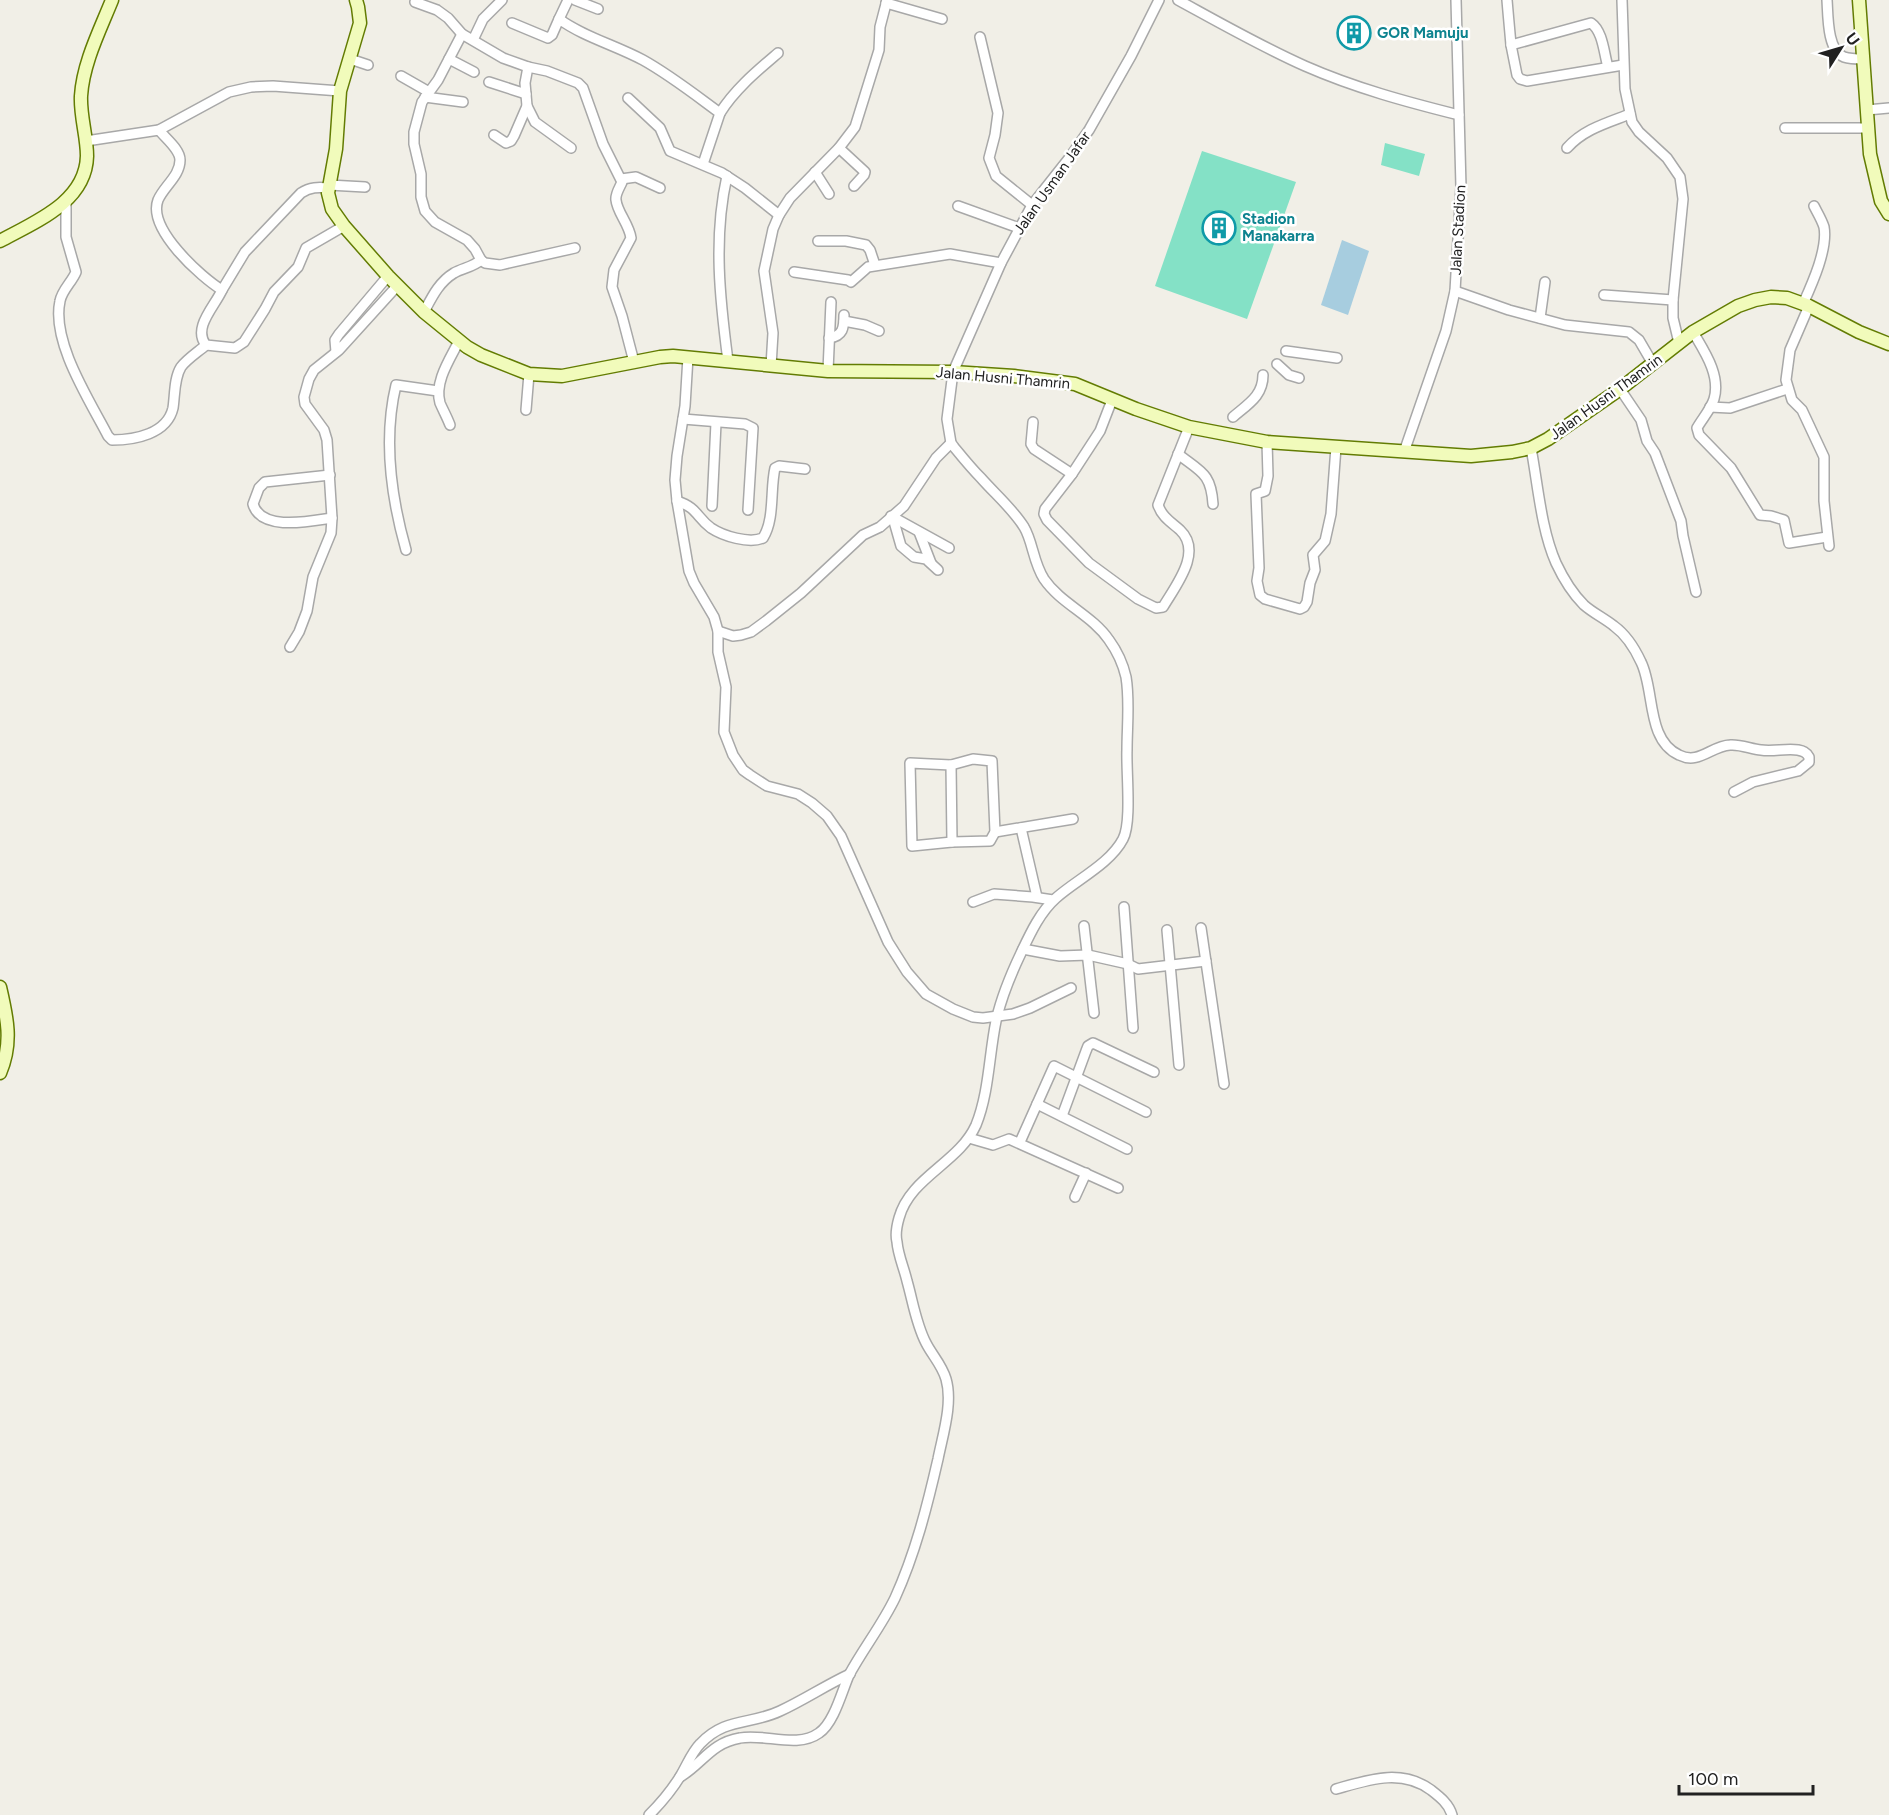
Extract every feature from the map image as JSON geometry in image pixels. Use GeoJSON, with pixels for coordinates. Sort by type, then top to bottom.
{"type":"FeatureCollection","features":[{"type":"Feature","properties":{"kind":"street"},"geometry":{"type":"LineString","coordinates":[[0,241],[66,201],[78,189],[83,179],[87,157],[81,96],[88,62],[111,0]]}},
{"type":"Feature","properties":{"kind":"street","name":"Jalan Husni Thamrin"},"geometry":{"type":"LineString","coordinates":[[356,0],[360,23],[340,91],[336,149],[328,198],[332,209],[388,276],[424,312],[481,356],[529,374],[562,376],[660,357],[688,357],[828,371],[953,372],[1014,376],[1075,384],[1136,410],[1189,427],[1267,442],[1471,456],[1531,448],[1566,427],[1620,389],[1693,332],[1738,306],[1755,300],[1780,296],[1806,305],[1859,332],[1889,344]]}},
{"type":"Feature","properties":{"kind":"street"},"geometry":{"type":"LineString","coordinates":[[473,40],[483,20],[502,0]]}},
{"type":"Feature","properties":{"kind":"street"},"geometry":{"type":"LineString","coordinates":[[512,23],[548,38],[552,35],[568,0]]}},
{"type":"Feature","properties":{"kind":"street"},"geometry":{"type":"LineString","coordinates":[[575,0],[598,9]]}},
{"type":"Feature","properties":{"kind":"street","name":"Jalan Usman Jafar"},"geometry":{"type":"LineString","coordinates":[[951,443],[946,419],[953,372],[1001,263],[1032,205],[1070,158],[1089,130],[1131,56],[1159,0]]}},
{"type":"Feature","properties":{"kind":"street"},"geometry":{"type":"LineString","coordinates":[[1178,0],[1306,67],[1381,95],[1460,115]]}},
{"type":"Feature","properties":{"kind":"street","name":"Jalan Stadion"},"geometry":{"type":"LineString","coordinates":[[1404,452],[1446,331],[1455,291],[1461,187],[1456,0]]}},
{"type":"Feature","properties":{"kind":"street"},"geometry":{"type":"LineString","coordinates":[[1507,0],[1511,45],[1517,75],[1524,80],[1623,65]]}},
{"type":"Feature","properties":{"kind":"street"},"geometry":{"type":"LineString","coordinates":[[1622,0],[1623,65],[1632,122],[1666,158],[1680,177],[1683,199],[1673,300],[1673,318],[1679,343]]}},
{"type":"Feature","properties":{"kind":"street"},"geometry":{"type":"LineString","coordinates":[[1827,0],[1831,42],[1844,57],[1863,59]]}},
{"type":"Feature","properties":{"kind":"street"},"geometry":{"type":"LineString","coordinates":[[1859,0],[1870,154],[1881,201],[1889,214]]}},
{"type":"Feature","properties":{"kind":"street"},"geometry":{"type":"LineString","coordinates":[[415,2],[443,14],[462,34],[503,58],[578,82],[583,88],[603,144],[622,184],[615,200],[626,221],[631,238],[615,270],[612,287],[634,362]]}},
{"type":"Feature","properties":{"kind":"street"},"geometry":{"type":"LineString","coordinates":[[771,366],[773,333],[764,271],[773,229],[779,215],[790,198],[839,148],[855,127],[879,50],[880,27],[887,2],[942,20]]}},
{"type":"Feature","properties":{"kind":"street"},"geometry":{"type":"LineString","coordinates":[[559,19],[571,27],[643,60],[679,82],[720,113]]}},
{"type":"Feature","properties":{"kind":"street"},"geometry":{"type":"LineString","coordinates":[[1511,45],[1591,23],[1599,31],[1608,67]]}},
{"type":"Feature","properties":{"kind":"street"},"geometry":{"type":"LineString","coordinates":[[462,34],[419,111],[414,132],[421,197],[429,217],[472,244],[485,263],[500,265],[575,248]]}},
{"type":"Feature","properties":{"kind":"street"},"geometry":{"type":"LineString","coordinates":[[980,37],[998,113],[989,158],[996,176],[1032,205]]}},
{"type":"Feature","properties":{"kind":"street"},"geometry":{"type":"LineString","coordinates":[[703,164],[726,102],[778,53]]}},
{"type":"Feature","properties":{"kind":"street"},"geometry":{"type":"LineString","coordinates":[[350,59],[368,65]]}},
{"type":"Feature","properties":{"kind":"street"},"geometry":{"type":"LineString","coordinates":[[449,59],[474,72]]}},
{"type":"Feature","properties":{"kind":"street"},"geometry":{"type":"LineString","coordinates":[[528,67],[525,83],[526,94],[535,122],[571,148]]}},
{"type":"Feature","properties":{"kind":"street"},"geometry":{"type":"LineString","coordinates":[[401,76],[427,95],[463,102]]}},
{"type":"Feature","properties":{"kind":"street"},"geometry":{"type":"LineString","coordinates":[[489,82],[526,94]]}},
{"type":"Feature","properties":{"kind":"street"},"geometry":{"type":"LineString","coordinates":[[86,141],[159,130],[229,92],[240,89],[273,86],[340,91]]}},
{"type":"Feature","properties":{"kind":"street"},"geometry":{"type":"LineString","coordinates":[[628,98],[657,125],[670,151],[703,164],[727,177],[779,215]]}},
{"type":"Feature","properties":{"kind":"street"},"geometry":{"type":"LineString","coordinates":[[494,135],[506,143],[511,141],[528,106]]}},
{"type":"Feature","properties":{"kind":"street"},"geometry":{"type":"LineString","coordinates":[[1867,110],[1889,108]]}},
{"type":"Feature","properties":{"kind":"street"},"geometry":{"type":"LineString","coordinates":[[1567,148],[1581,134],[1590,129],[1630,114]]}},
{"type":"Feature","properties":{"kind":"street"},"geometry":{"type":"LineString","coordinates":[[1785,128],[1868,128]]}},
{"type":"Feature","properties":{"kind":"street"},"geometry":{"type":"LineString","coordinates":[[159,130],[178,152],[180,158],[178,172],[159,197],[158,217],[165,232],[183,258],[208,281],[222,290]]}},
{"type":"Feature","properties":{"kind":"street"},"geometry":{"type":"LineString","coordinates":[[839,148],[865,172],[854,186]]}},
{"type":"Feature","properties":{"kind":"street"},"geometry":{"type":"LineString","coordinates":[[815,172],[830,194]]}},
{"type":"Feature","properties":{"kind":"street"},"geometry":{"type":"LineString","coordinates":[[621,179],[636,177],[660,188]]}},
{"type":"Feature","properties":{"kind":"street"},"geometry":{"type":"LineString","coordinates":[[727,177],[721,203],[718,249],[728,361]]}},
{"type":"Feature","properties":{"kind":"street"},"geometry":{"type":"LineString","coordinates":[[344,226],[306,248],[298,267],[274,292],[254,329],[244,342],[235,348],[206,345],[202,340],[201,331],[245,252],[301,193],[316,187],[365,187]]}},
{"type":"Feature","properties":{"kind":"street"},"geometry":{"type":"LineString","coordinates":[[1877,188],[1889,198]]}},
{"type":"Feature","properties":{"kind":"street"},"geometry":{"type":"LineString","coordinates":[[66,201],[66,237],[75,272],[60,298],[58,322],[72,366],[87,400],[108,436],[112,440],[120,440],[149,434],[162,428],[173,409],[181,368],[206,345]]}},
{"type":"Feature","properties":{"kind":"street"},"geometry":{"type":"LineString","coordinates":[[958,206],[1019,228]]}},
{"type":"Feature","properties":{"kind":"street"},"geometry":{"type":"LineString","coordinates":[[1693,332],[1709,360],[1716,383],[1714,399],[1696,431],[1731,468],[1760,515],[1784,520],[1789,543],[1828,542],[1824,457],[1802,410],[1792,400],[1786,380],[1790,351],[1818,264],[1824,233],[1823,224],[1814,206]]}},
{"type":"Feature","properties":{"kind":"street"},"geometry":{"type":"LineString","coordinates":[[818,241],[866,244],[875,265]]}},
{"type":"Feature","properties":{"kind":"street"},"geometry":{"type":"LineString","coordinates":[[794,272],[851,282],[864,269],[875,265],[950,254],[1001,263]]}},
{"type":"Feature","properties":{"kind":"street"},"geometry":{"type":"LineString","coordinates":[[424,312],[438,287],[446,279],[481,260]]}},
{"type":"Feature","properties":{"kind":"street"},"geometry":{"type":"LineString","coordinates":[[336,352],[335,340],[339,334],[388,276]]}},
{"type":"Feature","properties":{"kind":"street"},"geometry":{"type":"LineString","coordinates":[[1540,318],[1545,282]]}},
{"type":"Feature","properties":{"kind":"street"},"geometry":{"type":"LineString","coordinates":[[290,647],[307,611],[313,577],[331,532],[332,518],[327,440],[324,430],[305,404],[304,397],[309,379],[314,370],[336,352],[398,285]]}},
{"type":"Feature","properties":{"kind":"street"},"geometry":{"type":"LineString","coordinates":[[1455,291],[1509,310],[1565,325],[1629,332],[1639,340],[1653,364]]}},
{"type":"Feature","properties":{"kind":"street"},"geometry":{"type":"LineString","coordinates":[[1604,295],[1673,300]]}},
{"type":"Feature","properties":{"kind":"street"},"geometry":{"type":"LineString","coordinates":[[828,371],[831,302]]}},
{"type":"Feature","properties":{"kind":"street"},"geometry":{"type":"LineString","coordinates":[[829,338],[839,335],[843,330],[844,318],[879,331]]}},
{"type":"Feature","properties":{"kind":"street"},"geometry":{"type":"LineString","coordinates":[[450,424],[438,392],[447,364],[459,341]]}},
{"type":"Feature","properties":{"kind":"street"},"geometry":{"type":"LineString","coordinates":[[1286,351],[1337,358]]}},
{"type":"Feature","properties":{"kind":"street"},"geometry":{"type":"LineString","coordinates":[[688,357],[675,480],[677,501],[694,584],[714,617],[718,631],[718,652],[726,687],[724,732],[729,748],[738,763],[750,775],[767,786],[798,794],[827,816],[840,836],[888,942],[907,972],[926,994],[973,1017],[997,1017],[1030,1008],[1071,988]]}},
{"type":"Feature","properties":{"kind":"street"},"geometry":{"type":"LineString","coordinates":[[1277,364],[1289,375],[1299,378]]}},
{"type":"Feature","properties":{"kind":"street"},"geometry":{"type":"LineString","coordinates":[[526,410],[529,374]]}},
{"type":"Feature","properties":{"kind":"street"},"geometry":{"type":"LineString","coordinates":[[1233,417],[1260,393],[1263,375]]}},
{"type":"Feature","properties":{"kind":"street"},"geometry":{"type":"LineString","coordinates":[[406,550],[395,512],[390,450],[391,404],[396,385],[438,392]]}},
{"type":"Feature","properties":{"kind":"street"},"geometry":{"type":"LineString","coordinates":[[1620,389],[1641,420],[1647,441],[1655,453],[1681,521],[1696,592]]}},
{"type":"Feature","properties":{"kind":"street"},"geometry":{"type":"LineString","coordinates":[[1710,407],[1730,408],[1787,389]]}},
{"type":"Feature","properties":{"kind":"street"},"geometry":{"type":"LineString","coordinates":[[1112,399],[1100,431],[1072,474],[1045,509],[1044,514],[1047,520],[1089,563],[1138,599],[1159,609],[1163,607],[1189,561],[1191,548],[1188,539],[1164,517],[1158,505],[1189,427]]}},
{"type":"Feature","properties":{"kind":"street"},"geometry":{"type":"LineString","coordinates":[[682,419],[745,424],[753,428],[748,510]]}},
{"type":"Feature","properties":{"kind":"street"},"geometry":{"type":"LineString","coordinates":[[1033,422],[1031,444],[1034,449],[1072,474]]}},
{"type":"Feature","properties":{"kind":"street"},"geometry":{"type":"LineString","coordinates":[[712,506],[716,423]]}},
{"type":"Feature","properties":{"kind":"street"},"geometry":{"type":"LineString","coordinates":[[1267,442],[1268,476],[1265,492],[1256,494],[1259,568],[1257,580],[1260,595],[1265,599],[1299,609],[1307,602],[1315,570],[1313,555],[1325,541],[1331,514],[1336,447]]}},
{"type":"Feature","properties":{"kind":"street"},"geometry":{"type":"LineString","coordinates":[[680,1777],[693,1770],[718,1744],[742,1737],[798,1740],[819,1733],[831,1717],[850,1674],[895,1598],[926,1514],[947,1411],[947,1383],[943,1371],[919,1328],[896,1241],[898,1221],[903,1206],[911,1194],[969,1138],[980,1112],[997,1017],[1023,949],[1053,900],[1094,870],[1121,843],[1125,834],[1128,797],[1126,677],[1116,651],[1107,636],[1046,581],[1033,555],[1023,524],[1013,510],[980,477],[951,443],[936,458],[904,506],[880,527],[863,535],[766,621],[751,632],[733,636],[718,631]]}},
{"type":"Feature","properties":{"kind":"street"},"geometry":{"type":"LineString","coordinates":[[1531,448],[1543,513],[1556,562],[1576,596],[1619,631],[1638,657],[1648,684],[1657,730],[1670,750],[1688,759],[1696,759],[1723,746],[1733,745],[1762,751],[1803,751],[1809,757],[1809,762],[1798,771],[1753,782],[1734,792]]}},
{"type":"Feature","properties":{"kind":"street"},"geometry":{"type":"LineString","coordinates":[[1178,454],[1198,469],[1212,485],[1213,504]]}},
{"type":"Feature","properties":{"kind":"street"},"geometry":{"type":"LineString","coordinates":[[677,501],[689,505],[713,529],[740,538],[758,540],[763,538],[766,531],[773,500],[776,468],[780,466],[805,469]]}},
{"type":"Feature","properties":{"kind":"street"},"geometry":{"type":"LineString","coordinates":[[330,475],[265,482],[258,488],[253,504],[260,516],[275,521],[289,523],[332,518]]}},
{"type":"Feature","properties":{"kind":"street"},"geometry":{"type":"LineString","coordinates":[[892,517],[949,548]]}},
{"type":"Feature","properties":{"kind":"street"},"geometry":{"type":"LineString","coordinates":[[892,517],[901,546],[914,557],[926,559],[935,567],[919,532]]}},
{"type":"Feature","properties":{"kind":"street"},"geometry":{"type":"LineString","coordinates":[[973,759],[992,761],[995,832],[990,841],[912,846],[910,763],[951,765],[973,759]]}},
{"type":"Feature","properties":{"kind":"street"},"geometry":{"type":"LineString","coordinates":[[951,765],[952,842]]}},
{"type":"Feature","properties":{"kind":"street"},"geometry":{"type":"LineString","coordinates":[[995,832],[1072,819]]}},
{"type":"Feature","properties":{"kind":"street"},"geometry":{"type":"LineString","coordinates":[[1021,828],[1037,897]]}},
{"type":"Feature","properties":{"kind":"street"},"geometry":{"type":"LineString","coordinates":[[973,902],[993,894],[1053,900]]}},
{"type":"Feature","properties":{"kind":"street"},"geometry":{"type":"LineString","coordinates":[[1124,907],[1133,1028]]}},
{"type":"Feature","properties":{"kind":"street"},"geometry":{"type":"LineString","coordinates":[[1084,926],[1094,1013]]}},
{"type":"Feature","properties":{"kind":"street"},"geometry":{"type":"LineString","coordinates":[[1201,928],[1224,1084]]}},
{"type":"Feature","properties":{"kind":"street"},"geometry":{"type":"LineString","coordinates":[[1167,930],[1179,1065]]}},
{"type":"Feature","properties":{"kind":"street"},"geometry":{"type":"LineString","coordinates":[[1023,949],[1060,956],[1088,955],[1128,964],[1138,969],[1206,961]]}},
{"type":"Feature","properties":{"kind":"street"},"geometry":{"type":"LineString","coordinates":[[0,987],[8,1025],[8,1043],[6,1059],[0,1073]]}},
{"type":"Feature","properties":{"kind":"street"},"geometry":{"type":"LineString","coordinates":[[1062,1116],[1088,1046],[1093,1043],[1154,1072]]}},
{"type":"Feature","properties":{"kind":"street"},"geometry":{"type":"LineString","coordinates":[[1020,1143],[1054,1066],[1146,1112]]}},
{"type":"Feature","properties":{"kind":"street"},"geometry":{"type":"LineString","coordinates":[[1037,1104],[1127,1149]]}},
{"type":"Feature","properties":{"kind":"street"},"geometry":{"type":"LineString","coordinates":[[969,1138],[993,1145],[1010,1138],[1118,1188]]}},
{"type":"Feature","properties":{"kind":"street"},"geometry":{"type":"LineString","coordinates":[[1076,1197],[1086,1173]]}},
{"type":"Feature","properties":{"kind":"street"},"geometry":{"type":"LineString","coordinates":[[649,1815],[663,1801],[680,1777],[699,1744],[722,1727],[780,1711],[850,1674]]}},
{"type":"Feature","properties":{"kind":"street"},"geometry":{"type":"LineString","coordinates":[[1335,1789],[1389,1776],[1409,1779],[1427,1787],[1442,1798],[1452,1815]]}},
{"type":"Feature","properties":{"kind":"green space"},"geometry":{"type":"Polygon","coordinates":[[[1385,143],[1425,154],[1419,176],[1381,165],[1385,143]]]}},
{"type":"Feature","properties":{"kind":"green space"},"geometry":{"type":"Polygon","coordinates":[[[1202,151],[1296,182],[1247,319],[1155,286],[1202,151]]]}},
{"type":"Feature","properties":{"kind":"water"},"geometry":{"type":"Polygon","coordinates":[[[1342,240],[1369,251],[1348,315],[1321,305],[1342,240]]]}},
{"type":"Feature","properties":{"kind":"place","name":"GOR Mamuju"},"geometry":{"type":"Point","coordinates":[1354,33]}},
{"type":"Feature","properties":{"kind":"place","name":"Stadion Manakarra"},"geometry":{"type":"Point","coordinates":[1219,228]}}]}
